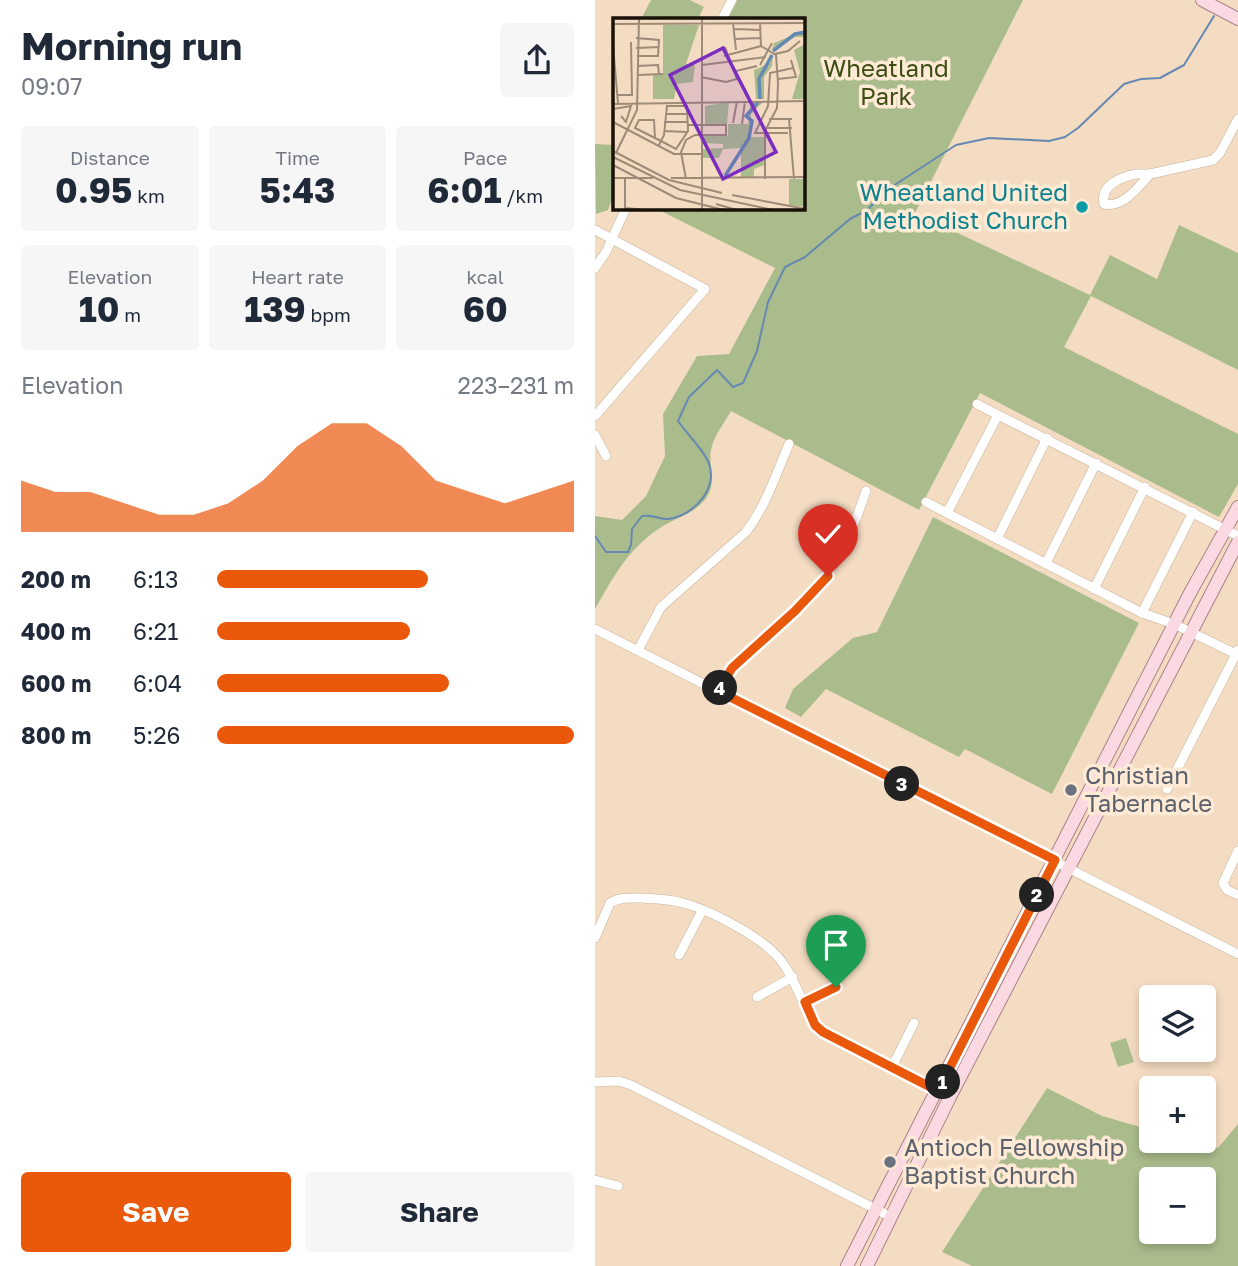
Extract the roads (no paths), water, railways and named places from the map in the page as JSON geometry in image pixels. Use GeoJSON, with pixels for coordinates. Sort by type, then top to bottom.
{"type":"FeatureCollection","features":[{"type":"Feature","properties":{"kind":"main road"},"geometry":{"type":"LineString","coordinates":[[1202,0],[1238,19]]}},
{"type":"Feature","properties":{"kind":"main road"},"geometry":{"type":"LineString","coordinates":[[867,1266],[944,1094],[1055,860],[1174,624],[1238,507]]}},
{"type":"Feature","properties":{"kind":"main road"},"geometry":{"type":"LineString","coordinates":[[848,1266],[876,1208],[944,1094],[1070,868],[1238,542]]}},
{"type":"Feature","properties":{"kind":"street"},"geometry":{"type":"LineString","coordinates":[[723,18],[732,0]]}},
{"type":"Feature","properties":{"kind":"street"},"geometry":{"type":"LineString","coordinates":[[1150,174],[1122,202],[1104,204],[1104,193],[1117,180],[1213,160],[1220,153],[1238,119]]}},
{"type":"Feature","properties":{"kind":"street"},"geometry":{"type":"LineString","coordinates":[[595,268],[613,238],[625,210]]}},
{"type":"Feature","properties":{"kind":"street"},"geometry":{"type":"LineString","coordinates":[[595,230],[705,289],[595,416]]}},
{"type":"Feature","properties":{"kind":"street"},"geometry":{"type":"LineString","coordinates":[[977,404],[1238,536]]}},
{"type":"Feature","properties":{"kind":"street"},"geometry":{"type":"LineString","coordinates":[[947,513],[998,415]]}},
{"type":"Feature","properties":{"kind":"street"},"geometry":{"type":"LineString","coordinates":[[595,435],[607,456]]}},
{"type":"Feature","properties":{"kind":"street"},"geometry":{"type":"LineString","coordinates":[[997,539],[1047,438]]}},
{"type":"Feature","properties":{"kind":"street"},"geometry":{"type":"LineString","coordinates":[[638,650],[661,607],[755,520],[789,444]]}},
{"type":"Feature","properties":{"kind":"street"},"geometry":{"type":"LineString","coordinates":[[1046,563],[1096,463]]}},
{"type":"Feature","properties":{"kind":"street"},"geometry":{"type":"LineString","coordinates":[[1094,589],[1145,488]]}},
{"type":"Feature","properties":{"kind":"street"},"geometry":{"type":"LineString","coordinates":[[718,691],[732,668],[795,611],[828,576],[847,542],[866,491]]}},
{"type":"Feature","properties":{"kind":"street"},"geometry":{"type":"LineString","coordinates":[[926,502],[1142,613],[1174,624],[1237,653],[1167,789]]}},
{"type":"Feature","properties":{"kind":"street"},"geometry":{"type":"LineString","coordinates":[[1142,613],[1193,512]]}},
{"type":"Feature","properties":{"kind":"street"},"geometry":{"type":"LineString","coordinates":[[595,629],[1238,954]]}},
{"type":"Feature","properties":{"kind":"street"},"geometry":{"type":"LineString","coordinates":[[1238,851],[1224,879],[1224,887],[1238,895]]}},
{"type":"Feature","properties":{"kind":"street"},"geometry":{"type":"LineString","coordinates":[[595,938],[613,900],[631,898],[685,903],[734,925],[762,942],[776,955],[793,977],[815,1025],[823,1032],[944,1094]]}},
{"type":"Feature","properties":{"kind":"street"},"geometry":{"type":"LineString","coordinates":[[679,955],[702,911]]}},
{"type":"Feature","properties":{"kind":"street"},"geometry":{"type":"LineString","coordinates":[[757,997],[793,977]]}},
{"type":"Feature","properties":{"kind":"street"},"geometry":{"type":"LineString","coordinates":[[805,1002],[836,987]]}},
{"type":"Feature","properties":{"kind":"street"},"geometry":{"type":"LineString","coordinates":[[892,1067],[914,1023]]}},
{"type":"Feature","properties":{"kind":"street"},"geometry":{"type":"LineString","coordinates":[[595,1082],[619,1081],[631,1085],[891,1217]]}},
{"type":"Feature","properties":{"kind":"street"},"geometry":{"type":"LineString","coordinates":[[595,1181],[618,1186]]}},
{"type":"Feature","properties":{"kind":"waterway"},"geometry":{"type":"LineString","coordinates":[[595,536],[606,552],[628,552],[632,529],[642,516],[665,519],[678,517],[702,499],[710,481],[708,461],[678,421],[689,397],[717,370],[733,387],[743,383],[757,351],[768,302],[785,267],[805,257],[850,219],[867,210],[887,190],[956,145],[989,138],[1049,141],[1065,137],[1124,84],[1141,79],[1160,78],[1184,65],[1214,16]]}},
{"type":"Feature","properties":{"kind":"place","name":"Wheatland United Methodist Church"},"geometry":{"type":"Point","coordinates":[1082,207]}},
{"type":"Feature","properties":{"kind":"place","name":"Christian Tabernacle"},"geometry":{"type":"Point","coordinates":[1071,790]}},
{"type":"Feature","properties":{"kind":"place","name":"Antioch Fellowship Baptist Church"},"geometry":{"type":"Point","coordinates":[890,1162]}},
{"type":"Feature","properties":{"kind":"park label","name":"Wheatland Park"},"geometry":{"type":"Point","coordinates":[886,83]}}]}
